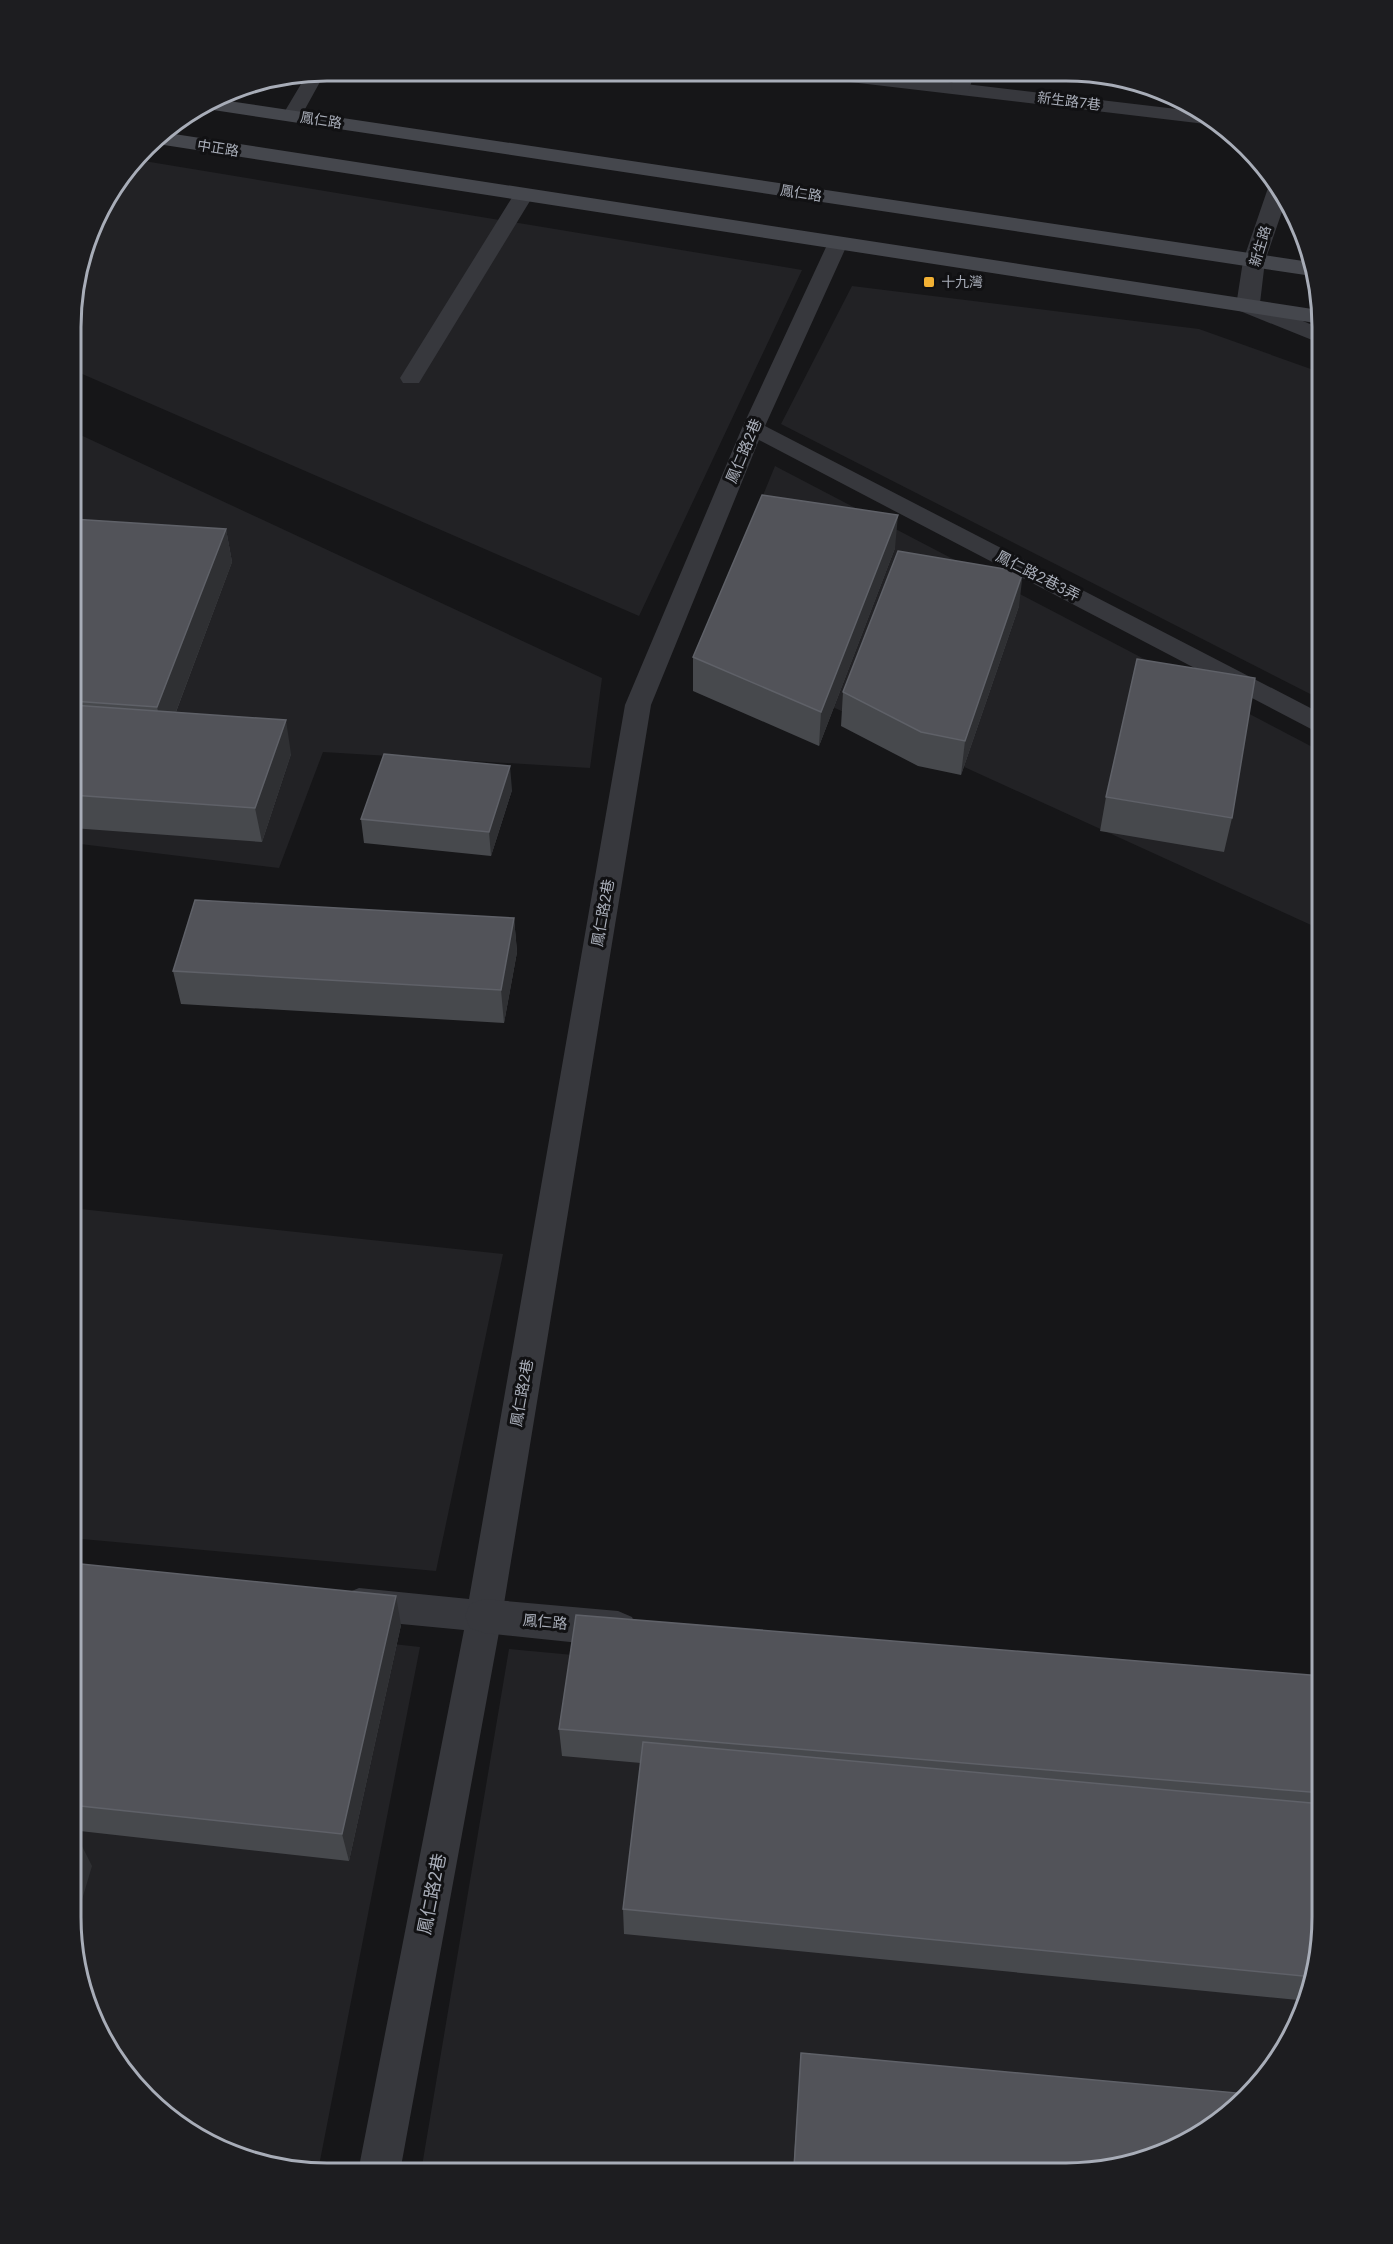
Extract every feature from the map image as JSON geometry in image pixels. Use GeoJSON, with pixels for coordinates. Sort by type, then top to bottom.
{"type":"FeatureCollection","features":[{"type":"Feature","properties":{"kind":"main road"},"geometry":{"type":"LineString","coordinates":[[219,106],[292,116]]}},
{"type":"Feature","properties":{"kind":"main road","name":"鳳仁路"},"geometry":{"type":"LineString","coordinates":[[292,116],[1305,268]]}},
{"type":"Feature","properties":{"kind":"main road","name":"中正路"},"geometry":{"type":"LineString","coordinates":[[167,140],[523,196]]}},
{"type":"Feature","properties":{"kind":"main road"},"geometry":{"type":"LineString","coordinates":[[523,196],[1311,316]]}},
{"type":"Feature","properties":{"kind":"street","name":"新生路"},"geometry":{"type":"LineString","coordinates":[[1248,306],[1254,261],[1276,198]]}},
{"type":"Feature","properties":{"kind":"street"},"geometry":{"type":"LineString","coordinates":[[1248,306],[1312,332]]}},
{"type":"Feature","properties":{"kind":"street","name":"鳳仁路"},"geometry":{"type":"LineString","coordinates":[[484,1616],[650,1632]]}},
{"type":"Feature","properties":{"kind":"lane","name":"新生路7巷"},"geometry":{"type":"LineString","coordinates":[[969,81],[1192,116]]}},
{"type":"Feature","properties":{"kind":"lane"},"geometry":{"type":"LineString","coordinates":[[292,116],[312,82]]}},
{"type":"Feature","properties":{"kind":"lane"},"geometry":{"type":"LineString","coordinates":[[411,378],[523,196]]}},
{"type":"Feature","properties":{"kind":"lane","name":"鳳仁路2巷"},"geometry":{"type":"LineString","coordinates":[[381,2163],[484,1616],[638,705],[753,428],[837,245]]}},
{"type":"Feature","properties":{"kind":"lane","name":"鳳仁路2巷3弄"},"geometry":{"type":"LineString","coordinates":[[753,428],[1312,719]]}},
{"type":"Feature","properties":{"kind":"lane"},"geometry":{"type":"LineString","coordinates":[[331,1601],[484,1616]]}},
{"type":"Feature","properties":{"kind":"shaded area"},"geometry":{"type":"Polygon","coordinates":[[[145,161],[802,270],[639,616],[81,373],[83,295],[89,263],[106,218],[122,190],[142,165],[145,161]]]}},
{"type":"Feature","properties":{"kind":"shaded area"},"geometry":{"type":"Polygon","coordinates":[[[852,286],[1199,329],[1312,369],[1312,695],[781,424],[852,286]]]}},
{"type":"Feature","properties":{"kind":"shaded area"},"geometry":{"type":"Polygon","coordinates":[[[81,435],[602,678],[590,768],[323,752],[279,868],[81,844],[81,435]]]}},
{"type":"Feature","properties":{"kind":"shaded area"},"geometry":{"type":"Polygon","coordinates":[[[775,466],[1312,747],[1312,925],[701,647],[775,466]]]}},
{"type":"Feature","properties":{"kind":"shaded area"},"geometry":{"type":"Polygon","coordinates":[[[81,1209],[503,1254],[436,1571],[81,1539],[81,1209]]]}},
{"type":"Feature","properties":{"kind":"shaded area"},"geometry":{"type":"Polygon","coordinates":[[[81,1609],[420,1647],[320,2163],[263,2155],[218,2138],[190,2122],[153,2091],[122,2054],[106,2026],[94,1996],[83,1949],[81,1917],[81,1609]]]}},
{"type":"Feature","properties":{"kind":"shaded area"},"geometry":{"type":"Polygon","coordinates":[[[509,1649],[1312,1724],[1312,1917],[1310,1949],[1304,1981],[1287,2026],[1261,2067],[1240,2091],[1216,2112],[1175,2138],[1130,2155],[1098,2161],[1066,2163],[423,2163],[509,1649]]]}},
{"type":"Feature","properties":{"kind":"building"},"geometry":{"type":"Polygon","coordinates":[[[762,495],[898,515],[821,712],[693,657],[762,495]]]}},
{"type":"Feature","properties":{"kind":"building"},"geometry":{"type":"Polygon","coordinates":[[[81,520],[226,529],[157,707],[81,702],[81,520]]]}},
{"type":"Feature","properties":{"kind":"building"},"geometry":{"type":"Polygon","coordinates":[[[898,551],[1023,572],[965,741],[921,732],[843,692],[898,551]]]}},
{"type":"Feature","properties":{"kind":"building"},"geometry":{"type":"Polygon","coordinates":[[[1137,659],[1255,678],[1232,818],[1106,797],[1137,659]]]}},
{"type":"Feature","properties":{"kind":"building"},"geometry":{"type":"Polygon","coordinates":[[[81,706],[286,720],[255,808],[81,796],[81,706]]]}},
{"type":"Feature","properties":{"kind":"building"},"geometry":{"type":"Polygon","coordinates":[[[384,754],[510,766],[489,832],[361,819],[384,754]]]}},
{"type":"Feature","properties":{"kind":"building"},"geometry":{"type":"Polygon","coordinates":[[[195,900],[514,918],[501,990],[173,971],[195,900]]]}},
{"type":"Feature","properties":{"kind":"building"},"geometry":{"type":"Polygon","coordinates":[[[81,1564],[396,1596],[342,1834],[81,1806],[81,1564]]]}},
{"type":"Feature","properties":{"kind":"building"},"geometry":{"type":"Polygon","coordinates":[[[576,1615],[1312,1675],[1312,1792],[559,1729],[576,1615]]]}},
{"type":"Feature","properties":{"kind":"building"},"geometry":{"type":"Polygon","coordinates":[[[643,1742],[1312,1803],[1312,1917],[1310,1949],[1305,1976],[623,1909],[643,1742]]]}},
{"type":"Feature","properties":{"kind":"building"},"geometry":{"type":"Polygon","coordinates":[[[801,2053],[1238,2093],[1203,2122],[1175,2138],[1130,2155],[1098,2161],[794,2163],[801,2053]]]}},
{"type":"Feature","properties":{"kind":"place","name":"十九灣"},"geometry":{"type":"Point","coordinates":[929,282]}}]}
